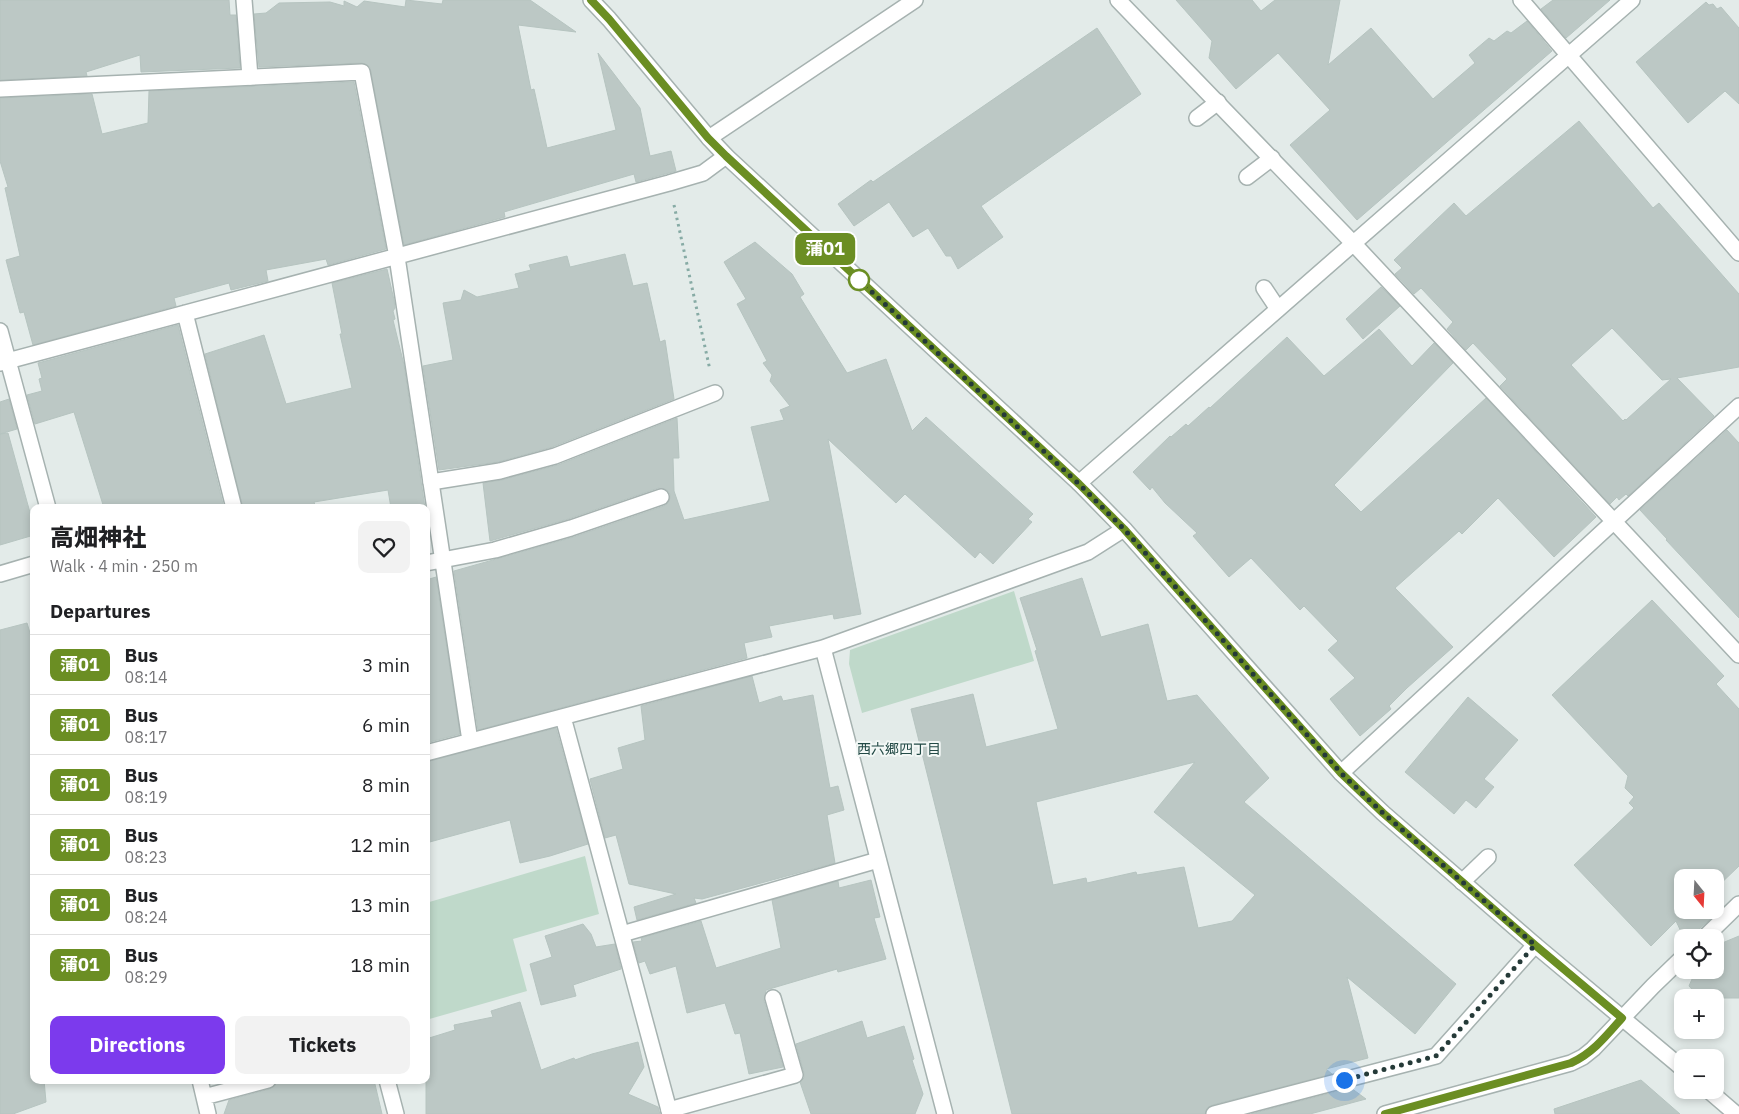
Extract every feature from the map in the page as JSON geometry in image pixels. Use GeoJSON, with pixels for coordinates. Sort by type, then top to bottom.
{"type":"FeatureCollection","features":[{"type":"Feature","properties":{"kind":"street"},"geometry":{"type":"LineString","coordinates":[[244,0],[250,77]]}},
{"type":"Feature","properties":{"kind":"street"},"geometry":{"type":"LineString","coordinates":[[591,0],[708,138],[726,156],[1079,484],[1124,529],[1341,773],[1383,813],[1462,882],[1674,1061]]}},
{"type":"Feature","properties":{"kind":"street"},"geometry":{"type":"LineString","coordinates":[[708,138],[914,0]]}},
{"type":"Feature","properties":{"kind":"street"},"geometry":{"type":"LineString","coordinates":[[1118,0],[1353,243],[1739,655]]}},
{"type":"Feature","properties":{"kind":"street"},"geometry":{"type":"LineString","coordinates":[[1521,0],[1739,252]]}},
{"type":"Feature","properties":{"kind":"street"},"geometry":{"type":"LineString","coordinates":[[1079,484],[1632,0]]}},
{"type":"Feature","properties":{"kind":"street"},"geometry":{"type":"LineString","coordinates":[[0,90],[362,72],[397,257],[470,741]]}},
{"type":"Feature","properties":{"kind":"street"},"geometry":{"type":"LineString","coordinates":[[1197,118],[1218,102]]}},
{"type":"Feature","properties":{"kind":"street"},"geometry":{"type":"LineString","coordinates":[[4,362],[669,183],[704,173],[726,156]]}},
{"type":"Feature","properties":{"kind":"street"},"geometry":{"type":"LineString","coordinates":[[1247,177],[1272,158]]}},
{"type":"Feature","properties":{"kind":"street"},"geometry":{"type":"LineString","coordinates":[[1264,288],[1278,309]]}},
{"type":"Feature","properties":{"kind":"street"},"geometry":{"type":"LineString","coordinates":[[185,313],[233,504]]}},
{"type":"Feature","properties":{"kind":"street"},"geometry":{"type":"LineString","coordinates":[[0,331],[4,362],[47,504]]}},
{"type":"Feature","properties":{"kind":"street"},"geometry":{"type":"LineString","coordinates":[[431,482],[500,471],[555,456],[715,393]]}},
{"type":"Feature","properties":{"kind":"street"},"geometry":{"type":"LineString","coordinates":[[1341,773],[1737,411]]}},
{"type":"Feature","properties":{"kind":"street"},"geometry":{"type":"LineString","coordinates":[[430,562],[495,550],[570,528],[661,497]]}},
{"type":"Feature","properties":{"kind":"street"},"geometry":{"type":"LineString","coordinates":[[430,752],[823,648],[1088,552],[1124,529]]}},
{"type":"Feature","properties":{"kind":"street"},"geometry":{"type":"LineString","coordinates":[[0,574],[30,565]]}},
{"type":"Feature","properties":{"kind":"street"},"geometry":{"type":"LineString","coordinates":[[823,648],[945,1114]]}},
{"type":"Feature","properties":{"kind":"street"},"geometry":{"type":"LineString","coordinates":[[564,716],[669,1112],[795,1075],[773,998]]}},
{"type":"Feature","properties":{"kind":"street"},"geometry":{"type":"LineString","coordinates":[[1462,882],[1488,857]]}},
{"type":"Feature","properties":{"kind":"street"},"geometry":{"type":"LineString","coordinates":[[622,934],[878,860]]}},
{"type":"Feature","properties":{"kind":"street"},"geometry":{"type":"LineString","coordinates":[[1713,929],[1739,904]]}},
{"type":"Feature","properties":{"kind":"street"},"geometry":{"type":"LineString","coordinates":[[1214,1114],[1436,1056],[1535,945]]}},
{"type":"Feature","properties":{"kind":"street"},"geometry":{"type":"LineString","coordinates":[[1385,1114],[1571,1063],[1583,1057],[1674,965]]}},
{"type":"Feature","properties":{"kind":"street"},"geometry":{"type":"LineString","coordinates":[[201,1084],[208,1114]]}},
{"type":"Feature","properties":{"kind":"street"},"geometry":{"type":"LineString","coordinates":[[204,1097],[253,1084]]}},
{"type":"Feature","properties":{"kind":"street"},"geometry":{"type":"LineString","coordinates":[[388,1084],[396,1114]]}},
{"type":"Feature","properties":{"kind":"street"},"geometry":{"type":"LineString","coordinates":[[1718,1099],[1736,1114]]}},
{"type":"Feature","properties":{"kind":"path"},"geometry":{"type":"LineString","coordinates":[[669,183],[715,393]]}},
{"type":"Feature","properties":{"kind":"green space"},"geometry":{"type":"Polygon","coordinates":[[[1014,591],[1034,661],[862,713],[849,664],[850,650],[1014,591]]]}},
{"type":"Feature","properties":{"kind":"green space"},"geometry":{"type":"Polygon","coordinates":[[[585,856],[599,914],[513,939],[527,991],[430,1019],[430,902],[585,856]]]}},
{"type":"Feature","properties":{"kind":"building"},"geometry":{"type":"Polygon","coordinates":[[[0,0],[229,0],[230,15],[236,15],[240,68],[141,72],[140,55],[86,72],[87,76],[0,80],[0,0]]]}},
{"type":"Feature","properties":{"kind":"building"},"geometry":{"type":"Polygon","coordinates":[[[406,0],[442,4],[443,0],[530,0],[576,32],[518,25],[531,90],[534,89],[547,148],[616,130],[598,53],[640,108],[650,156],[671,151],[676,171],[636,182],[634,174],[504,212],[505,217],[404,245],[370,67],[362,63],[259,67],[254,14],[266,13],[279,3],[330,2],[344,6],[344,1],[357,7],[364,1],[405,7],[406,0]]]}},
{"type":"Feature","properties":{"kind":"building"},"geometry":{"type":"Polygon","coordinates":[[[1176,0],[1252,0],[1261,11],[1275,0],[1340,0],[1328,65],[1371,28],[1433,99],[1475,63],[1469,55],[1489,38],[1494,41],[1507,31],[1511,33],[1527,21],[1552,51],[1357,220],[1290,145],[1330,110],[1278,53],[1236,89],[1209,58],[1212,41],[1176,0]]]}},
{"type":"Feature","properties":{"kind":"building"},"geometry":{"type":"Polygon","coordinates":[[[1553,0],[1610,0],[1566,38],[1541,9],[1553,0]]]}},
{"type":"Feature","properties":{"kind":"building"},"geometry":{"type":"Polygon","coordinates":[[[1706,2],[1709,5],[1713,4],[1717,9],[1721,7],[1739,28],[1739,104],[1725,91],[1688,123],[1636,62],[1706,2]]]}},
{"type":"Feature","properties":{"kind":"building"},"geometry":{"type":"Polygon","coordinates":[[[1097,28],[1141,94],[981,206],[1003,237],[958,269],[951,256],[946,256],[928,228],[913,237],[889,202],[854,226],[838,204],[1097,28]]]}},
{"type":"Feature","properties":{"kind":"building"},"geometry":{"type":"Polygon","coordinates":[[[354,82],[386,249],[328,265],[326,259],[266,270],[268,281],[231,290],[229,283],[174,298],[176,306],[33,345],[24,312],[20,313],[6,260],[20,256],[5,188],[8,187],[0,161],[0,98],[92,94],[102,134],[148,123],[149,91],[354,82]]]}},
{"type":"Feature","properties":{"kind":"building"},"geometry":{"type":"Polygon","coordinates":[[[1579,121],[1653,208],[1659,203],[1739,294],[1739,367],[1677,378],[1714,416],[1628,496],[1626,494],[1619,500],[1617,497],[1610,504],[1500,386],[1507,379],[1473,343],[1466,350],[1447,329],[1453,322],[1421,288],[1414,294],[1395,274],[1402,268],[1394,260],[1454,203],[1466,216],[1579,121]],[[1612,328],[1571,365],[1623,421],[1671,379],[1662,380],[1612,328]]]}},
{"type":"Feature","properties":{"kind":"building"},"geometry":{"type":"Polygon","coordinates":[[[755,242],[792,274],[804,294],[800,297],[847,373],[886,359],[912,431],[926,417],[1033,514],[1028,519],[1032,522],[993,564],[980,552],[975,558],[905,494],[896,503],[828,439],[861,614],[834,619],[833,614],[769,626],[772,637],[744,643],[747,658],[478,730],[454,571],[574,537],[664,506],[670,498],[667,490],[658,488],[568,519],[490,541],[483,483],[502,480],[558,465],[677,418],[679,458],[673,458],[674,491],[684,520],[770,501],[751,427],[784,420],[780,410],[790,406],[770,381],[772,375],[763,363],[767,361],[737,304],[746,299],[724,262],[755,242]]]}},
{"type":"Feature","properties":{"kind":"building"},"geometry":{"type":"Polygon","coordinates":[[[625,254],[633,286],[647,283],[660,342],[665,340],[674,399],[552,447],[498,462],[439,470],[423,366],[453,360],[443,303],[461,300],[464,290],[477,297],[519,288],[515,274],[531,270],[529,265],[567,256],[570,267],[625,254]]]}},
{"type":"Feature","properties":{"kind":"building"},"geometry":{"type":"Polygon","coordinates":[[[387,269],[395,308],[393,311],[395,319],[393,320],[404,365],[424,504],[390,504],[388,490],[314,502],[315,504],[242,504],[205,354],[264,335],[286,404],[352,388],[340,334],[342,334],[332,283],[387,269]]]}},
{"type":"Feature","properties":{"kind":"building"},"geometry":{"type":"Polygon","coordinates":[[[1381,287],[1400,306],[1363,339],[1346,319],[1381,287]]]}},
{"type":"Feature","properties":{"kind":"building"},"geometry":{"type":"Polygon","coordinates":[[[178,325],[223,504],[103,504],[74,412],[35,424],[27,395],[42,391],[39,379],[42,378],[38,363],[178,325]]]}},
{"type":"Feature","properties":{"kind":"building"},"geometry":{"type":"Polygon","coordinates":[[[1379,329],[1412,366],[1434,343],[1453,363],[1334,485],[1361,512],[1486,398],[1596,517],[1554,557],[1498,498],[1462,534],[1459,531],[1395,588],[1453,647],[1407,688],[1389,706],[1391,709],[1360,736],[1330,699],[1355,678],[1328,650],[1338,641],[1304,606],[1300,610],[1251,558],[1229,577],[1193,536],[1197,533],[1165,503],[1152,487],[1150,490],[1133,472],[1170,436],[1186,424],[1188,426],[1210,408],[1287,337],[1324,376],[1379,329]]]}},
{"type":"Feature","properties":{"kind":"building"},"geometry":{"type":"Polygon","coordinates":[[[9,399],[17,429],[0,434],[0,402],[9,399]]]}},
{"type":"Feature","properties":{"kind":"building"},"geometry":{"type":"Polygon","coordinates":[[[1727,430],[1739,443],[1739,618],[1640,510],[1727,430]]]}},
{"type":"Feature","properties":{"kind":"building"},"geometry":{"type":"Polygon","coordinates":[[[8,433],[30,513],[30,536],[0,545],[0,434],[8,433]]]}},
{"type":"Feature","properties":{"kind":"building"},"geometry":{"type":"Polygon","coordinates":[[[436,577],[460,734],[430,742],[430,579],[436,577]]]}},
{"type":"Feature","properties":{"kind":"building"},"geometry":{"type":"Polygon","coordinates":[[[1082,578],[1101,637],[1148,624],[1167,701],[1197,695],[1269,778],[1244,802],[1456,984],[1415,1034],[1347,977],[1368,1058],[1326,1069],[1332,1074],[1212,1105],[1207,1108],[1205,1114],[1012,1114],[911,709],[973,694],[986,747],[1058,729],[1035,651],[1037,650],[1020,598],[1082,578]],[[1195,762],[1036,802],[1053,885],[1086,878],[1087,883],[1136,872],[1137,875],[1184,867],[1198,928],[1232,921],[1255,895],[1154,812],[1195,762]]]}},
{"type":"Feature","properties":{"kind":"building"},"geometry":{"type":"Polygon","coordinates":[[[1652,600],[1724,676],[1716,684],[1739,709],[1739,866],[1724,880],[1724,869],[1674,869],[1674,919],[1710,919],[1699,929],[1680,929],[1676,921],[1651,946],[1574,865],[1634,808],[1629,803],[1634,797],[1625,788],[1628,776],[1552,695],[1652,600]]]}},
{"type":"Feature","properties":{"kind":"building"},"geometry":{"type":"Polygon","coordinates":[[[27,623],[30,633],[30,1084],[44,1084],[46,1102],[13,1114],[0,1114],[0,630],[27,623]]]}},
{"type":"Feature","properties":{"kind":"building"},"geometry":{"type":"Polygon","coordinates":[[[752,676],[759,703],[781,696],[783,701],[813,695],[830,788],[838,786],[844,810],[827,815],[835,863],[702,899],[694,898],[696,903],[637,920],[634,907],[676,894],[629,884],[616,835],[605,838],[590,779],[623,769],[618,748],[645,740],[641,706],[752,676]]]}},
{"type":"Feature","properties":{"kind":"building"},"geometry":{"type":"Polygon","coordinates":[[[1468,697],[1518,740],[1484,779],[1494,787],[1476,808],[1466,800],[1454,814],[1405,772],[1468,697]]]}},
{"type":"Feature","properties":{"kind":"building"},"geometry":{"type":"Polygon","coordinates":[[[556,728],[588,844],[520,863],[510,820],[430,842],[430,761],[556,728]]]}},
{"type":"Feature","properties":{"kind":"building"},"geometry":{"type":"Polygon","coordinates":[[[871,880],[880,917],[874,918],[886,959],[838,972],[837,969],[766,990],[764,1001],[783,1067],[749,1074],[740,1033],[735,1034],[725,1003],[687,1013],[676,966],[650,974],[645,961],[639,963],[633,942],[642,941],[641,938],[701,921],[716,968],[781,948],[772,900],[838,881],[839,888],[871,880]]]}},
{"type":"Feature","properties":{"kind":"building"},"geometry":{"type":"Polygon","coordinates":[[[583,924],[591,934],[596,947],[615,944],[621,969],[573,985],[576,996],[541,1005],[530,964],[552,957],[545,936],[583,924]]]}},
{"type":"Feature","properties":{"kind":"building"},"geometry":{"type":"Polygon","coordinates":[[[1739,936],[1739,998],[1724,998],[1724,989],[1692,989],[1689,986],[1692,979],[1724,979],[1724,942],[1739,936]]]}},
{"type":"Feature","properties":{"kind":"building"},"geometry":{"type":"Polygon","coordinates":[[[520,1002],[541,1070],[574,1058],[575,1060],[638,1042],[644,1067],[628,1094],[658,1107],[660,1114],[426,1114],[426,1084],[430,1084],[430,1038],[455,1030],[454,1025],[493,1017],[491,1011],[520,1002]]]}},
{"type":"Feature","properties":{"kind":"building"},"geometry":{"type":"Polygon","coordinates":[[[862,1021],[867,1038],[904,1026],[923,1094],[915,1114],[811,1114],[800,1082],[804,1078],[804,1073],[796,1044],[862,1021]]]}},
{"type":"Feature","properties":{"kind":"building"},"geometry":{"type":"Polygon","coordinates":[[[1641,1080],[1680,1114],[1555,1114],[1554,1109],[1641,1080]]]}},
{"type":"Feature","properties":{"kind":"building"},"geometry":{"type":"Polygon","coordinates":[[[276,1084],[375,1084],[382,1114],[224,1114],[229,1100],[275,1086],[276,1084]]]}},
{"type":"Feature","properties":{"kind":"building"},"geometry":{"type":"Polygon","coordinates":[[[1351,1088],[1366,1099],[1310,1114],[1251,1114],[1351,1088]]]}},
{"type":"Feature","properties":{"kind":"bus line","name":"蒲01"},"geometry":{"type":"LineString","coordinates":[[591,0],[708,138],[752,182],[1079,484],[1124,529],[1341,773],[1383,813],[1622,1018],[1593,1049],[1571,1063],[1385,1114]]}},
{"type":"Feature","properties":{"kind":"district","name":"西六郷四丁目"},"geometry":{"type":"Point","coordinates":[899,749]}},
{"type":"Feature","properties":{"kind":"route"},"geometry":{"type":"LineString","coordinates":[[859,280],[1079,484],[1124,529],[1341,773],[1383,813],[1535,945],[1436,1056],[1344,1080]]}}]}
